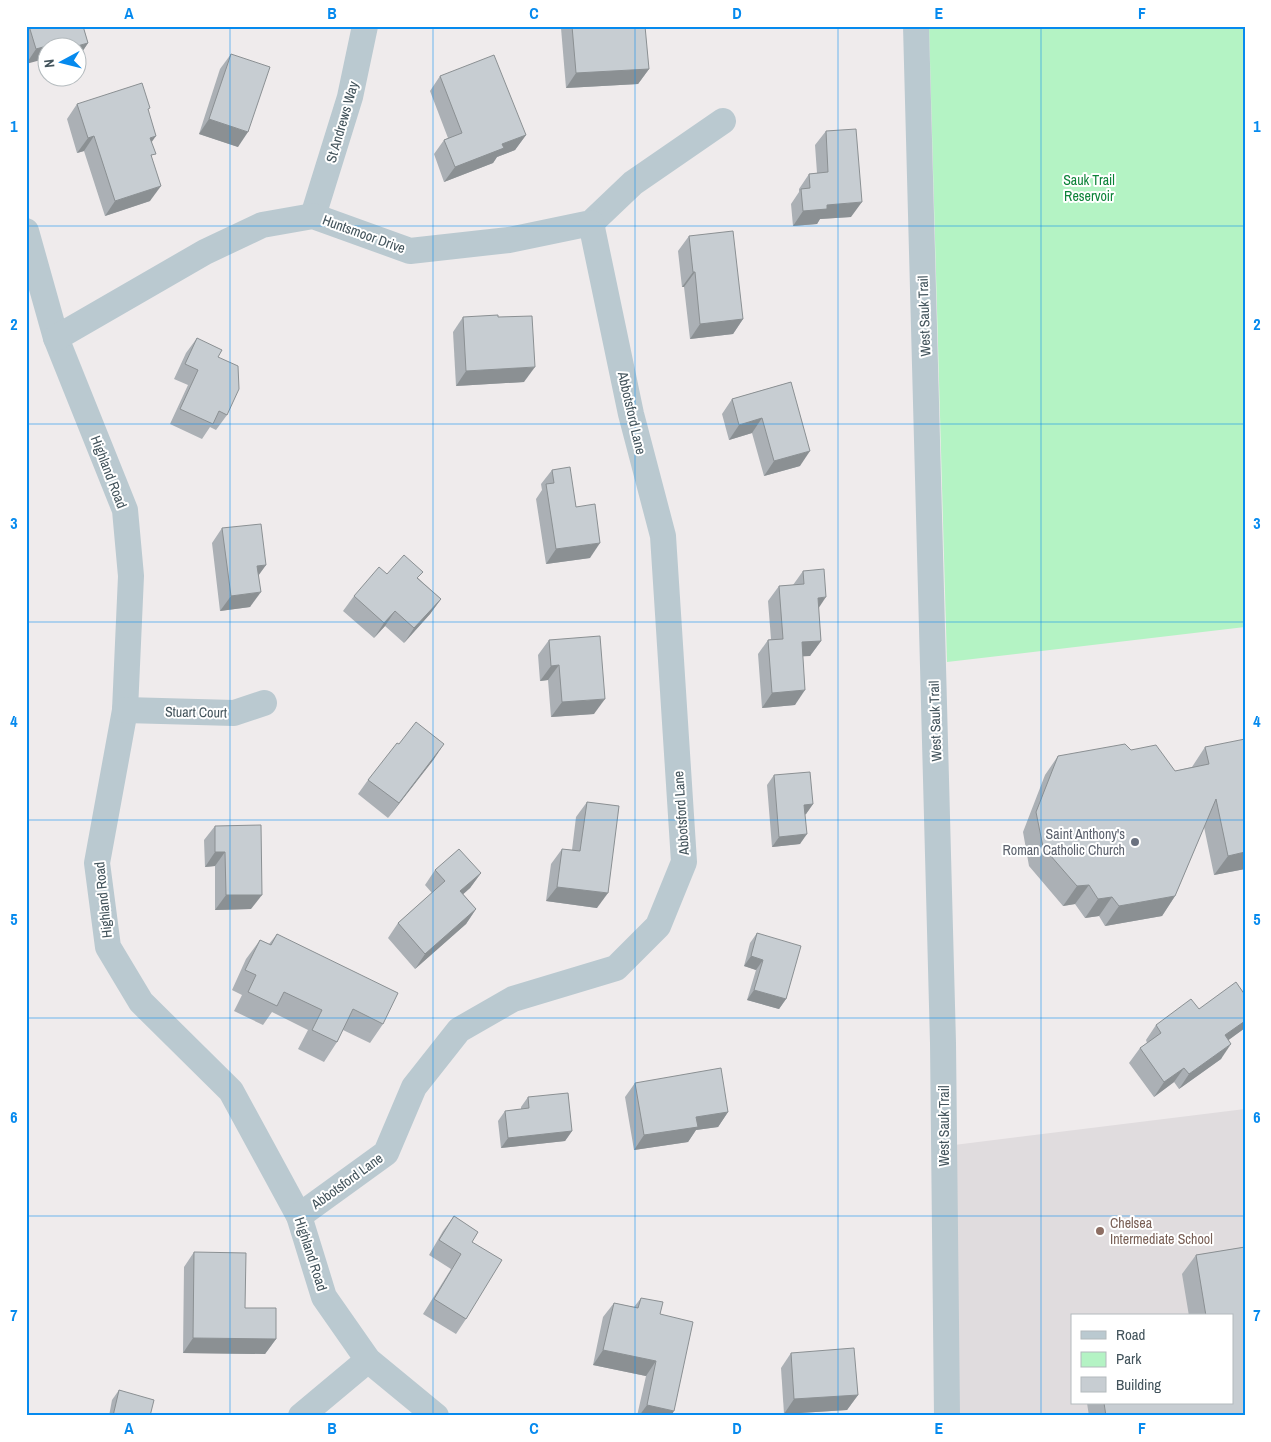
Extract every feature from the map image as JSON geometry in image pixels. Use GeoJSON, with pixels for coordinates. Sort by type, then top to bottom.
{"type":"FeatureCollection","features":[{"type":"Feature","properties":{"kind":"street","name":"St Andrews Way"},"geometry":{"type":"LineString","coordinates":[[313,216],[350,97],[365,26]]}},
{"type":"Feature","properties":{"kind":"street","name":"West Sauk Trail"},"geometry":{"type":"LineString","coordinates":[[916,26],[943,1024],[946,1416]]}},
{"type":"Feature","properties":{"kind":"street"},"geometry":{"type":"LineString","coordinates":[[591,223],[633,183],[723,121]]}},
{"type":"Feature","properties":{"kind":"street","name":"Huntsmoor Drive"},"geometry":{"type":"LineString","coordinates":[[56,338],[205,252],[262,225],[313,216],[410,252],[509,240],[591,223]]}},
{"type":"Feature","properties":{"kind":"street","name":"Abbotsford Lane"},"geometry":{"type":"LineString","coordinates":[[299,1216],[386,1153],[414,1087],[459,1030],[513,998],[616,968],[658,926],[684,862],[663,536],[631,414],[591,223]]}},
{"type":"Feature","properties":{"kind":"street","name":"Highland Road"},"geometry":{"type":"LineString","coordinates":[[26,231],[56,338],[125,510],[131,576],[125,710],[97,863],[108,948],[141,1002],[231,1091],[299,1216],[324,1297],[368,1360],[436,1416]]}},
{"type":"Feature","properties":{"kind":"street","name":"Stuart Court"},"geometry":{"type":"LineString","coordinates":[[125,710],[234,713],[264,702]]}},
{"type":"Feature","properties":{"kind":"street"},"geometry":{"type":"LineString","coordinates":[[301,1416],[368,1360]]}},
{"type":"Feature","properties":{"kind":"shaded area","name":"Chelsea Intermediate School"},"geometry":{"type":"Polygon","coordinates":[[[1245,1109],[1245,1416],[959,1416],[954,1145],[1245,1109]]]}},
{"type":"Feature","properties":{"kind":"green space","name":"Sauk Trail Reservoir"},"geometry":{"type":"Polygon","coordinates":[[[929,26],[1245,26],[1245,627],[947,662],[929,26]]]}},
{"type":"Feature","properties":{"kind":"building"},"geometry":{"type":"Polygon","coordinates":[[[29,26],[83,26],[87,38],[38,38],[38,48],[36,49],[29,26]]]}},
{"type":"Feature","properties":{"kind":"building"},"geometry":{"type":"Polygon","coordinates":[[[572,26],[645,26],[649,69],[576,73],[572,26]]]}},
{"type":"Feature","properties":{"kind":"building"},"geometry":{"type":"Polygon","coordinates":[[[231,54],[270,67],[248,132],[209,119],[231,54]]]}},
{"type":"Feature","properties":{"kind":"building"},"geometry":{"type":"Polygon","coordinates":[[[494,55],[526,135],[502,144],[504,148],[455,167],[444,140],[462,133],[440,76],[494,55]]]}},
{"type":"Feature","properties":{"kind":"building"},"geometry":{"type":"Polygon","coordinates":[[[142,83],[156,136],[150,138],[156,154],[151,155],[161,186],[115,201],[94,136],[88,138],[77,104],[142,83]]]}},
{"type":"Feature","properties":{"kind":"building"},"geometry":{"type":"Polygon","coordinates":[[[856,129],[862,202],[827,205],[827,209],[803,211],[801,189],[810,188],[809,174],[828,172],[826,131],[856,129]]]}},
{"type":"Feature","properties":{"kind":"building"},"geometry":{"type":"Polygon","coordinates":[[[733,231],[743,319],[700,324],[689,236],[733,231]]]}},
{"type":"Feature","properties":{"kind":"building"},"geometry":{"type":"Polygon","coordinates":[[[498,315],[498,317],[532,316],[535,367],[466,371],[463,317],[498,315]]]}},
{"type":"Feature","properties":{"kind":"building"},"geometry":{"type":"Polygon","coordinates":[[[197,338],[222,350],[218,357],[238,366],[239,389],[227,415],[219,411],[213,424],[180,409],[198,370],[185,364],[197,338]]]}},
{"type":"Feature","properties":{"kind":"building"},"geometry":{"type":"Polygon","coordinates":[[[791,382],[810,451],[774,461],[762,418],[739,425],[732,399],[791,382]]]}},
{"type":"Feature","properties":{"kind":"building"},"geometry":{"type":"Polygon","coordinates":[[[570,467],[576,507],[595,504],[600,543],[556,549],[546,484],[554,483],[552,470],[570,467]]]}},
{"type":"Feature","properties":{"kind":"building"},"geometry":{"type":"Polygon","coordinates":[[[261,524],[266,565],[257,566],[261,592],[231,596],[222,528],[261,524]]]}},
{"type":"Feature","properties":{"kind":"building"},"geometry":{"type":"Polygon","coordinates":[[[404,555],[423,572],[417,578],[441,599],[414,628],[395,611],[384,623],[354,596],[379,567],[387,574],[404,555]]]}},
{"type":"Feature","properties":{"kind":"building"},"geometry":{"type":"Polygon","coordinates":[[[824,569],[826,597],[818,598],[821,641],[802,642],[805,690],[772,693],[768,640],[783,639],[779,586],[804,584],[803,571],[824,569]]]}},
{"type":"Feature","properties":{"kind":"building"},"geometry":{"type":"Polygon","coordinates":[[[600,636],[605,699],[562,702],[559,665],[551,666],[549,640],[600,636]]]}},
{"type":"Feature","properties":{"kind":"building"},"geometry":{"type":"Polygon","coordinates":[[[416,722],[444,744],[399,803],[368,780],[416,722]]]}},
{"type":"Feature","properties":{"kind":"building","name":"Saint Anthony's Roman Catholic Church"},"geometry":{"type":"Polygon","coordinates":[[[1245,739],[1245,852],[1228,856],[1216,799],[1175,896],[1119,906],[1112,897],[1098,899],[1089,885],[1077,886],[1043,847],[1036,812],[1058,756],[1125,744],[1131,750],[1156,745],[1175,771],[1209,764],[1205,747],[1245,739]]]}},
{"type":"Feature","properties":{"kind":"building"},"geometry":{"type":"Polygon","coordinates":[[[810,772],[813,804],[804,805],[807,834],[779,837],[774,775],[810,772]]]}},
{"type":"Feature","properties":{"kind":"building"},"geometry":{"type":"Polygon","coordinates":[[[587,802],[619,806],[608,893],[557,887],[562,849],[580,851],[587,802]]]}},
{"type":"Feature","properties":{"kind":"building"},"geometry":{"type":"Polygon","coordinates":[[[261,825],[262,895],[226,895],[225,852],[215,852],[215,826],[261,825]]]}},
{"type":"Feature","properties":{"kind":"building"},"geometry":{"type":"Polygon","coordinates":[[[459,849],[481,873],[460,891],[476,909],[425,954],[398,923],[445,881],[435,870],[459,849]]]}},
{"type":"Feature","properties":{"kind":"building"},"geometry":{"type":"Polygon","coordinates":[[[757,933],[801,946],[786,999],[754,990],[763,960],[751,956],[757,933]]]}},
{"type":"Feature","properties":{"kind":"building"},"geometry":{"type":"Polygon","coordinates":[[[277,934],[398,993],[383,1024],[353,1009],[337,1042],[312,1030],[322,1010],[284,992],[277,1006],[248,992],[256,975],[245,970],[260,940],[271,945],[277,934]]]}},
{"type":"Feature","properties":{"kind":"building"},"geometry":{"type":"Polygon","coordinates":[[[1236,982],[1245,995],[1245,1021],[1225,1035],[1231,1044],[1189,1074],[1184,1068],[1164,1082],[1140,1048],[1161,1033],[1156,1025],[1191,999],[1199,1009],[1236,982]]]}},
{"type":"Feature","properties":{"kind":"building"},"geometry":{"type":"Polygon","coordinates":[[[721,1068],[728,1112],[696,1117],[698,1127],[644,1135],[635,1083],[721,1068]]]}},
{"type":"Feature","properties":{"kind":"building"},"geometry":{"type":"Polygon","coordinates":[[[568,1093],[572,1131],[508,1138],[505,1111],[529,1108],[528,1097],[568,1093]]]}},
{"type":"Feature","properties":{"kind":"building"},"geometry":{"type":"Polygon","coordinates":[[[454,1216],[478,1232],[472,1242],[502,1260],[466,1319],[434,1299],[461,1254],[439,1240],[454,1216]]]}},
{"type":"Feature","properties":{"kind":"building"},"geometry":{"type":"Polygon","coordinates":[[[1245,1247],[1245,1416],[1106,1416],[1104,1404],[1234,1404],[1234,1314],[1206,1314],[1196,1255],[1245,1247]]]}},
{"type":"Feature","properties":{"kind":"building"},"geometry":{"type":"Polygon","coordinates":[[[194,1252],[246,1253],[245,1308],[276,1308],[276,1339],[193,1338],[194,1252]]]}},
{"type":"Feature","properties":{"kind":"building"},"geometry":{"type":"Polygon","coordinates":[[[641,1298],[663,1302],[660,1314],[693,1322],[674,1411],[647,1405],[656,1361],[603,1350],[614,1303],[638,1308],[641,1298]]]}},
{"type":"Feature","properties":{"kind":"building"},"geometry":{"type":"Polygon","coordinates":[[[854,1348],[858,1395],[794,1399],[791,1353],[854,1348]]]}},
{"type":"Feature","properties":{"kind":"building"},"geometry":{"type":"Polygon","coordinates":[[[119,1390],[154,1400],[150,1416],[113,1416],[119,1390]]]}},
{"type":"Feature","properties":{"kind":"place","name":"Saint Anthony's Roman Catholic Church"},"geometry":{"type":"Point","coordinates":[1135,842]}},
{"type":"Feature","properties":{"kind":"place","name":"Chelsea Intermediate School"},"geometry":{"type":"Point","coordinates":[1100,1231]}}]}
